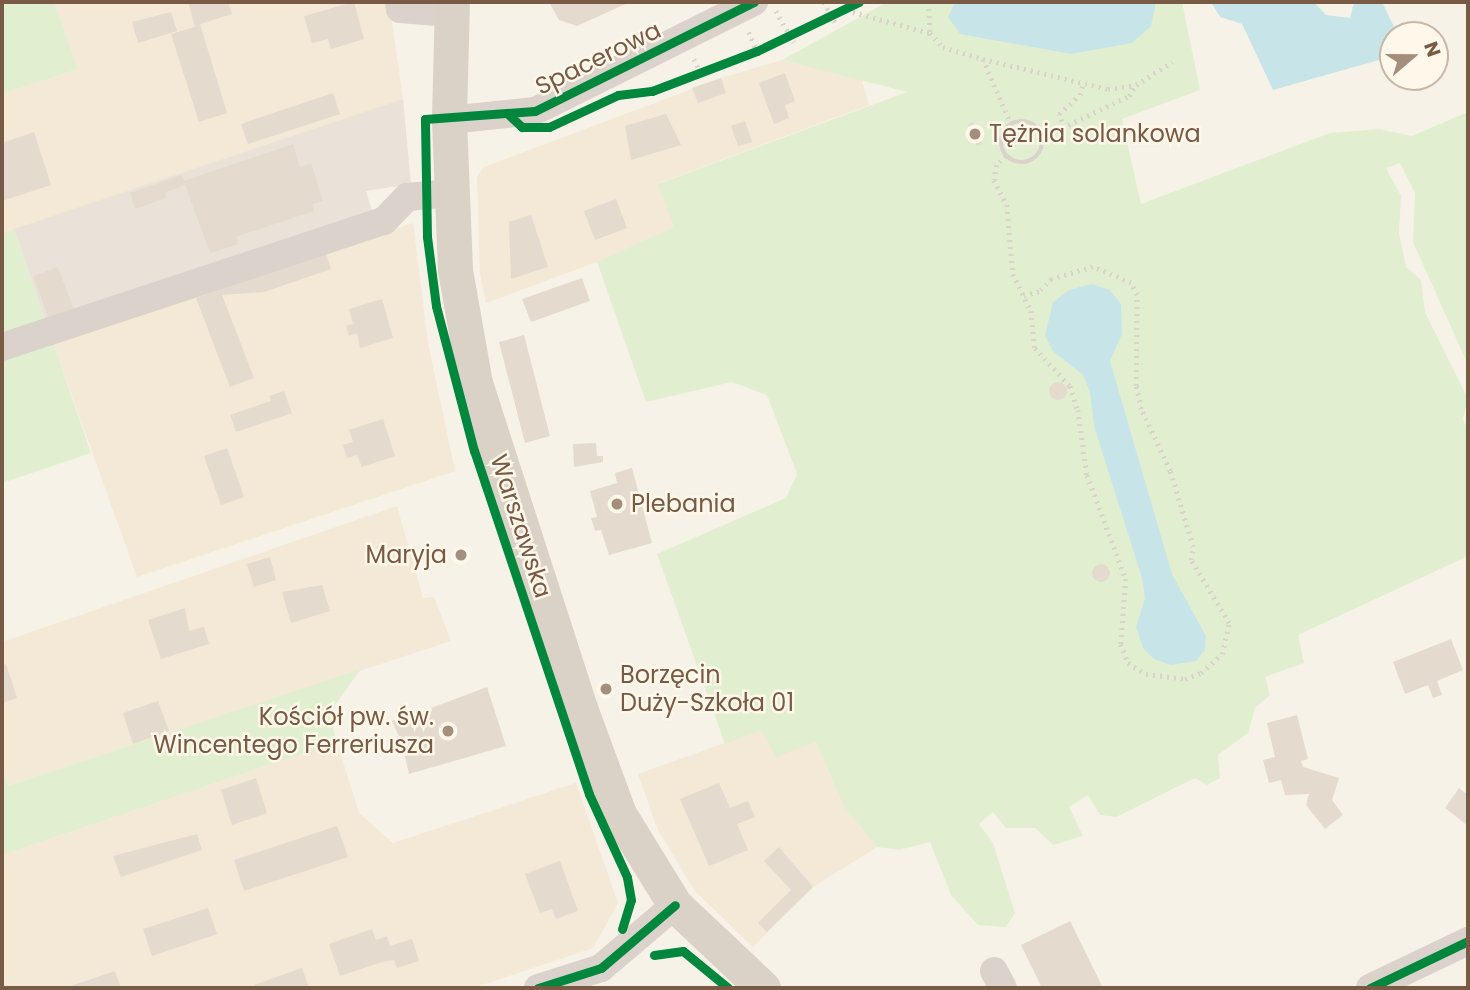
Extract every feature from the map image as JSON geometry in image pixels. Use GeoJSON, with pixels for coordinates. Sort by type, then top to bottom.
{"type":"FeatureCollection","features":[{"type":"Feature","properties":{"kind":"main road","name":"Warszawska"},"geometry":{"type":"LineString","coordinates":[[452,8],[449,120],[455,270],[474,383],[607,786],[627,830],[674,905],[763,988]]}},
{"type":"Feature","properties":{"kind":"street"},"geometry":{"type":"LineString","coordinates":[[399,2],[400,9],[452,8]]}},
{"type":"Feature","properties":{"kind":"street","name":"Spacerowa"},"geometry":{"type":"LineString","coordinates":[[449,120],[535,111],[756,14]]}},
{"type":"Feature","properties":{"kind":"street"},"geometry":{"type":"LineString","coordinates":[[2,346],[384,221],[407,197],[452,193]]}},
{"type":"Feature","properties":{"kind":"street"},"geometry":{"type":"LineString","coordinates":[[538,988],[601,968],[674,905]]}},
{"type":"Feature","properties":{"kind":"street"},"geometry":{"type":"LineString","coordinates":[[1370,988],[1468,941]]}},
{"type":"Feature","properties":{"kind":"path"},"geometry":{"type":"LineString","coordinates":[[824,2],[833,19]]}},
{"type":"Feature","properties":{"kind":"path"},"geometry":{"type":"LineString","coordinates":[[822,21],[833,19],[859,2]]}},
{"type":"Feature","properties":{"kind":"path"},"geometry":{"type":"LineString","coordinates":[[929,2],[930,33]]}},
{"type":"Feature","properties":{"kind":"path"},"geometry":{"type":"LineString","coordinates":[[758,54],[756,14],[778,10],[793,39]]}},
{"type":"Feature","properties":{"kind":"path"},"geometry":{"type":"LineString","coordinates":[[853,12],[930,33],[943,47],[1108,89],[1136,85],[1172,62]]}},
{"type":"Feature","properties":{"kind":"path"},"geometry":{"type":"LineString","coordinates":[[780,41],[793,39],[802,31]]}},
{"type":"Feature","properties":{"kind":"path"},"geometry":{"type":"LineString","coordinates":[[746,55],[758,54],[768,46]]}},
{"type":"Feature","properties":{"kind":"path"},"geometry":{"type":"LineString","coordinates":[[690,52],[702,75]]}},
{"type":"Feature","properties":{"kind":"path"},"geometry":{"type":"LineString","coordinates":[[983,58],[1011,124]]}},
{"type":"Feature","properties":{"kind":"path"},"geometry":{"type":"LineString","coordinates":[[689,77],[702,75],[712,68]]}},
{"type":"Feature","properties":{"kind":"path"},"geometry":{"type":"LineString","coordinates":[[1064,128],[1059,114],[1080,95],[1083,83]]}},
{"type":"Feature","properties":{"kind":"path"},"geometry":{"type":"LineString","coordinates":[[1043,137],[1129,96],[1136,85]]}},
{"type":"Feature","properties":{"kind":"path"},"geometry":{"type":"LineString","coordinates":[[1031,122],[1043,137],[1040,158],[1026,162],[1006,156],[1002,136],[1011,124],[1031,122]]}},
{"type":"Feature","properties":{"kind":"path"},"geometry":{"type":"LineString","coordinates":[[1006,156],[997,165],[994,180],[1007,205],[1013,274],[1024,296],[1035,348],[1070,386],[1078,410],[1087,475],[1126,579],[1119,623],[1128,663],[1161,679],[1185,679],[1201,673],[1222,654],[1229,623],[1191,560],[1193,547],[1170,471],[1141,409],[1136,386],[1137,295],[1130,283],[1093,267],[1052,279],[1039,292],[1024,296]]}},
{"type":"Feature","properties":{"kind":"shaded area"},"geometry":{"type":"Polygon","coordinates":[[[54,2],[389,2],[403,99],[2,234],[2,94],[78,69],[54,2]]]}},
{"type":"Feature","properties":{"kind":"shaded area"},"geometry":{"type":"Polygon","coordinates":[[[782,60],[862,80],[869,105],[659,183],[675,227],[597,262],[486,303],[480,274],[477,177],[484,167],[721,78],[782,60]]]}},
{"type":"Feature","properties":{"kind":"shaded area"},"geometry":{"type":"Polygon","coordinates":[[[403,99],[411,184],[366,191],[379,234],[53,343],[14,229],[403,99]]]}},
{"type":"Feature","properties":{"kind":"shaded area"},"geometry":{"type":"Polygon","coordinates":[[[413,223],[428,343],[455,471],[137,577],[53,343],[413,223]]]}},
{"type":"Feature","properties":{"kind":"shaded area"},"geometry":{"type":"Polygon","coordinates":[[[397,506],[423,598],[434,597],[451,641],[8,786],[2,769],[2,642],[397,506]]]}},
{"type":"Feature","properties":{"kind":"shaded area"},"geometry":{"type":"Polygon","coordinates":[[[761,730],[816,742],[844,807],[877,847],[813,887],[753,947],[694,890],[657,828],[638,774],[761,730]]]}},
{"type":"Feature","properties":{"kind":"shaded area"},"geometry":{"type":"Polygon","coordinates":[[[337,742],[359,813],[393,843],[576,783],[618,903],[593,948],[473,988],[121,988],[115,971],[62,988],[2,988],[2,855],[337,742]]]}},
{"type":"Feature","properties":{"kind":"green space"},"geometry":{"type":"Polygon","coordinates":[[[2,2],[54,2],[78,69],[2,94],[2,2]]]}},
{"type":"Feature","properties":{"kind":"green space"},"geometry":{"type":"Polygon","coordinates":[[[887,2],[1182,2],[1200,90],[1122,119],[1141,204],[1330,133],[1379,129],[1412,136],[1468,112],[1468,365],[1413,242],[1415,193],[1400,163],[1386,168],[1401,196],[1399,233],[1406,267],[1421,280],[1425,312],[1468,399],[1463,419],[1468,431],[1468,556],[1298,635],[1304,663],[1265,677],[1270,695],[1255,708],[1248,733],[1218,755],[1220,778],[1207,785],[1195,778],[1116,817],[1100,815],[1088,795],[1069,807],[1083,836],[1053,845],[1035,828],[1006,828],[993,812],[979,824],[993,843],[1015,913],[1006,927],[978,925],[951,895],[930,842],[899,850],[877,847],[844,807],[816,742],[776,757],[761,730],[725,744],[657,554],[786,498],[797,474],[767,395],[732,382],[646,402],[597,262],[674,227],[658,184],[907,92],[782,60],[887,2]]]}},
{"type":"Feature","properties":{"kind":"green space"},"geometry":{"type":"Polygon","coordinates":[[[14,229],[91,453],[2,483],[2,234],[14,229]]]}},
{"type":"Feature","properties":{"kind":"green space"},"geometry":{"type":"Polygon","coordinates":[[[361,669],[329,713],[337,742],[2,855],[2,769],[8,786],[361,669]]]}},
{"type":"Feature","properties":{"kind":"water"},"geometry":{"type":"Polygon","coordinates":[[[955,2],[1156,2],[1151,26],[1132,43],[1071,54],[960,34],[948,17],[955,2]]]}},
{"type":"Feature","properties":{"kind":"water"},"geometry":{"type":"Polygon","coordinates":[[[1211,2],[1314,2],[1326,15],[1350,18],[1354,2],[1382,2],[1391,21],[1379,21],[1379,60],[1273,90],[1242,24],[1220,17],[1211,2]]]}},
{"type":"Feature","properties":{"kind":"water"},"geometry":{"type":"Polygon","coordinates":[[[1092,284],[1110,290],[1121,304],[1122,334],[1110,361],[1172,574],[1206,636],[1205,650],[1196,661],[1171,665],[1154,659],[1143,648],[1136,627],[1145,598],[1142,578],[1094,426],[1090,392],[1083,375],[1053,351],[1045,336],[1053,302],[1069,290],[1092,284]]]}},
{"type":"Feature","properties":{"kind":"building"},"geometry":{"type":"Polygon","coordinates":[[[188,2],[228,2],[232,14],[200,24],[227,113],[199,122],[171,34],[195,27],[188,2]]]}},
{"type":"Feature","properties":{"kind":"building"},"geometry":{"type":"Polygon","coordinates":[[[354,2],[364,39],[331,49],[328,39],[312,43],[304,16],[354,2]]]}},
{"type":"Feature","properties":{"kind":"building"},"geometry":{"type":"Polygon","coordinates":[[[549,2],[630,2],[577,26],[559,20],[549,2]]]}},
{"type":"Feature","properties":{"kind":"building"},"geometry":{"type":"Polygon","coordinates":[[[171,12],[177,31],[138,43],[132,22],[171,12]]]}},
{"type":"Feature","properties":{"kind":"building"},"geometry":{"type":"Polygon","coordinates":[[[785,73],[795,101],[785,105],[789,118],[774,124],[759,83],[785,73]]]}},
{"type":"Feature","properties":{"kind":"building"},"geometry":{"type":"Polygon","coordinates":[[[721,78],[726,93],[698,103],[692,88],[721,78]]]}},
{"type":"Feature","properties":{"kind":"building"},"geometry":{"type":"Polygon","coordinates":[[[333,93],[340,114],[248,144],[241,124],[333,93]]]}},
{"type":"Feature","properties":{"kind":"building"},"geometry":{"type":"Polygon","coordinates":[[[666,114],[681,145],[631,160],[625,126],[666,114]]]}},
{"type":"Feature","properties":{"kind":"building"},"geometry":{"type":"Polygon","coordinates":[[[745,121],[752,142],[738,146],[731,126],[745,121]]]}},
{"type":"Feature","properties":{"kind":"building","name":"Tężnia solankowa"},"geometry":{"type":"Polygon","coordinates":[[[973,122],[982,144],[977,146],[968,124],[973,122]]]}},
{"type":"Feature","properties":{"kind":"building"},"geometry":{"type":"Polygon","coordinates":[[[34,132],[51,185],[2,201],[2,143],[34,132]]]}},
{"type":"Feature","properties":{"kind":"building"},"geometry":{"type":"Polygon","coordinates":[[[293,144],[300,167],[311,163],[323,201],[312,204],[314,211],[236,237],[238,244],[210,253],[185,185],[165,193],[166,198],[135,209],[130,193],[182,175],[184,181],[293,144]]]}},
{"type":"Feature","properties":{"kind":"building"},"geometry":{"type":"Polygon","coordinates":[[[616,199],[627,228],[595,240],[584,211],[616,199]]]}},
{"type":"Feature","properties":{"kind":"building"},"geometry":{"type":"Polygon","coordinates":[[[531,215],[548,267],[511,279],[509,222],[531,215]]]}},
{"type":"Feature","properties":{"kind":"building"},"geometry":{"type":"Polygon","coordinates":[[[326,253],[331,269],[264,292],[222,295],[254,378],[230,387],[196,298],[326,253]]]}},
{"type":"Feature","properties":{"kind":"building"},"geometry":{"type":"Polygon","coordinates":[[[58,267],[77,318],[52,327],[33,276],[58,267]]]}},
{"type":"Feature","properties":{"kind":"building"},"geometry":{"type":"Polygon","coordinates":[[[582,278],[590,301],[531,322],[522,299],[582,278]]]}},
{"type":"Feature","properties":{"kind":"building"},"geometry":{"type":"Polygon","coordinates":[[[382,299],[393,338],[360,348],[357,333],[349,336],[346,326],[353,324],[349,309],[382,299]]]}},
{"type":"Feature","properties":{"kind":"building"},"geometry":{"type":"Polygon","coordinates":[[[524,335],[550,436],[525,443],[499,342],[524,335]]]}},
{"type":"Feature","properties":{"kind":"building"},"geometry":{"type":"Polygon","coordinates":[[[1058,382],[1064,385],[1067,391],[1064,397],[1058,400],[1052,397],[1049,391],[1052,385],[1058,382]]]}},
{"type":"Feature","properties":{"kind":"building"},"geometry":{"type":"Polygon","coordinates":[[[284,391],[292,413],[236,432],[230,415],[271,401],[269,396],[284,391]]]}},
{"type":"Feature","properties":{"kind":"building"},"geometry":{"type":"Polygon","coordinates":[[[383,419],[395,456],[362,467],[357,455],[347,458],[343,445],[353,442],[349,430],[383,419]]]}},
{"type":"Feature","properties":{"kind":"building"},"geometry":{"type":"Polygon","coordinates":[[[596,443],[597,456],[603,456],[603,462],[574,467],[573,444],[596,443]]]}},
{"type":"Feature","properties":{"kind":"building"},"geometry":{"type":"Polygon","coordinates":[[[227,448],[244,497],[221,505],[204,456],[227,448]]]}},
{"type":"Feature","properties":{"kind":"building","name":"Plebania"},"geometry":{"type":"Polygon","coordinates":[[[632,468],[652,543],[609,555],[601,530],[595,531],[591,518],[597,517],[590,491],[617,483],[615,473],[632,468]]]}},
{"type":"Feature","properties":{"kind":"building"},"geometry":{"type":"Polygon","coordinates":[[[270,557],[276,580],[254,587],[247,564],[270,557]]]}},
{"type":"Feature","properties":{"kind":"building"},"geometry":{"type":"Polygon","coordinates":[[[1101,564],[1107,567],[1110,573],[1107,579],[1101,582],[1095,579],[1092,573],[1095,567],[1101,564]]]}},
{"type":"Feature","properties":{"kind":"building"},"geometry":{"type":"Polygon","coordinates":[[[322,585],[330,611],[291,623],[282,592],[322,585]]]}},
{"type":"Feature","properties":{"kind":"building"},"geometry":{"type":"Polygon","coordinates":[[[185,608],[189,631],[204,627],[209,644],[161,659],[148,620],[185,608]]]}},
{"type":"Feature","properties":{"kind":"building"},"geometry":{"type":"Polygon","coordinates":[[[1451,639],[1463,670],[1437,681],[1442,695],[1433,698],[1428,685],[1405,694],[1393,662],[1451,639]]]}},
{"type":"Feature","properties":{"kind":"building"},"geometry":{"type":"Polygon","coordinates":[[[6,664],[17,698],[2,703],[2,666],[6,664]]]}},
{"type":"Feature","properties":{"kind":"building","name":"Kościół pw. św. Wincentego Ferreriusza"},"geometry":{"type":"Polygon","coordinates":[[[487,687],[506,746],[409,774],[404,752],[397,755],[393,744],[401,741],[392,721],[398,719],[396,711],[407,707],[410,716],[487,687]]]}},
{"type":"Feature","properties":{"kind":"building"},"geometry":{"type":"Polygon","coordinates":[[[158,701],[169,731],[133,744],[123,713],[158,701]]]}},
{"type":"Feature","properties":{"kind":"building"},"geometry":{"type":"Polygon","coordinates":[[[1297,715],[1308,759],[1301,761],[1303,767],[1339,778],[1332,800],[1343,815],[1325,829],[1306,805],[1309,794],[1285,795],[1281,780],[1269,783],[1263,760],[1275,757],[1267,723],[1297,715]]]}},
{"type":"Feature","properties":{"kind":"building"},"geometry":{"type":"Polygon","coordinates":[[[256,778],[267,813],[232,825],[221,790],[256,778]]]}},
{"type":"Feature","properties":{"kind":"building"},"geometry":{"type":"Polygon","coordinates":[[[719,783],[730,808],[748,801],[755,817],[737,824],[748,850],[709,866],[680,799],[719,783]]]}},
{"type":"Feature","properties":{"kind":"building"},"geometry":{"type":"Polygon","coordinates":[[[1459,788],[1468,795],[1468,826],[1445,808],[1459,788]]]}},
{"type":"Feature","properties":{"kind":"building"},"geometry":{"type":"Polygon","coordinates":[[[337,826],[348,857],[244,891],[234,860],[337,826]]]}},
{"type":"Feature","properties":{"kind":"building"},"geometry":{"type":"Polygon","coordinates":[[[197,834],[202,850],[121,877],[113,856],[197,834]]]}},
{"type":"Feature","properties":{"kind":"building"},"geometry":{"type":"Polygon","coordinates":[[[779,847],[813,887],[767,932],[758,923],[791,890],[764,861],[779,847]]]}},
{"type":"Feature","properties":{"kind":"building"},"geometry":{"type":"Polygon","coordinates":[[[560,861],[578,911],[556,919],[552,909],[540,913],[525,874],[560,861]]]}},
{"type":"Feature","properties":{"kind":"building"},"geometry":{"type":"Polygon","coordinates":[[[208,908],[217,934],[152,956],[143,929],[208,908]]]}},
{"type":"Feature","properties":{"kind":"building"},"geometry":{"type":"Polygon","coordinates":[[[1070,921],[1103,988],[1042,988],[1021,945],[1070,921]]]}},
{"type":"Feature","properties":{"kind":"building"},"geometry":{"type":"Polygon","coordinates":[[[372,929],[376,940],[387,936],[390,946],[412,939],[419,961],[397,968],[394,960],[382,962],[340,976],[329,944],[372,929]]]}},
{"type":"Feature","properties":{"kind":"building"},"geometry":{"type":"Polygon","coordinates":[[[302,968],[309,988],[255,988],[254,985],[302,968]]]}},
{"type":"Feature","properties":{"kind":"building"},"geometry":{"type":"Polygon","coordinates":[[[115,971],[121,988],[64,988],[115,971]]]}},
{"type":"Feature","properties":{"kind":"cycle path"},"geometry":{"type":"LineString","coordinates":[[622,929],[631,900],[627,877],[589,794],[474,451],[436,306],[427,237],[425,119],[535,111],[754,2]]}},
{"type":"Feature","properties":{"kind":"cycle path"},"geometry":{"type":"LineString","coordinates":[[509,115],[522,127],[549,127],[618,95],[652,91],[757,51],[859,2]]}},
{"type":"Feature","properties":{"kind":"cycle path"},"geometry":{"type":"LineString","coordinates":[[538,988],[601,968],[675,905]]}},
{"type":"Feature","properties":{"kind":"cycle path"},"geometry":{"type":"LineString","coordinates":[[1370,988],[1468,941]]}},
{"type":"Feature","properties":{"kind":"cycle path"},"geometry":{"type":"LineString","coordinates":[[654,955],[683,951],[728,988]]}},
{"type":"Feature","properties":{"kind":"place","name":"Tężnia solankowa"},"geometry":{"type":"Point","coordinates":[975,134]}},
{"type":"Feature","properties":{"kind":"place","name":"Plebania"},"geometry":{"type":"Point","coordinates":[617,504]}},
{"type":"Feature","properties":{"kind":"place","name":"Maryja"},"geometry":{"type":"Point","coordinates":[461,555]}},
{"type":"Feature","properties":{"kind":"place","name":"Borzęcin Duży-Szkoła 01"},"geometry":{"type":"Point","coordinates":[606,689]}},
{"type":"Feature","properties":{"kind":"place","name":"Kościół pw. św. Wincentego Ferreriusza"},"geometry":{"type":"Point","coordinates":[448,731]}}]}
